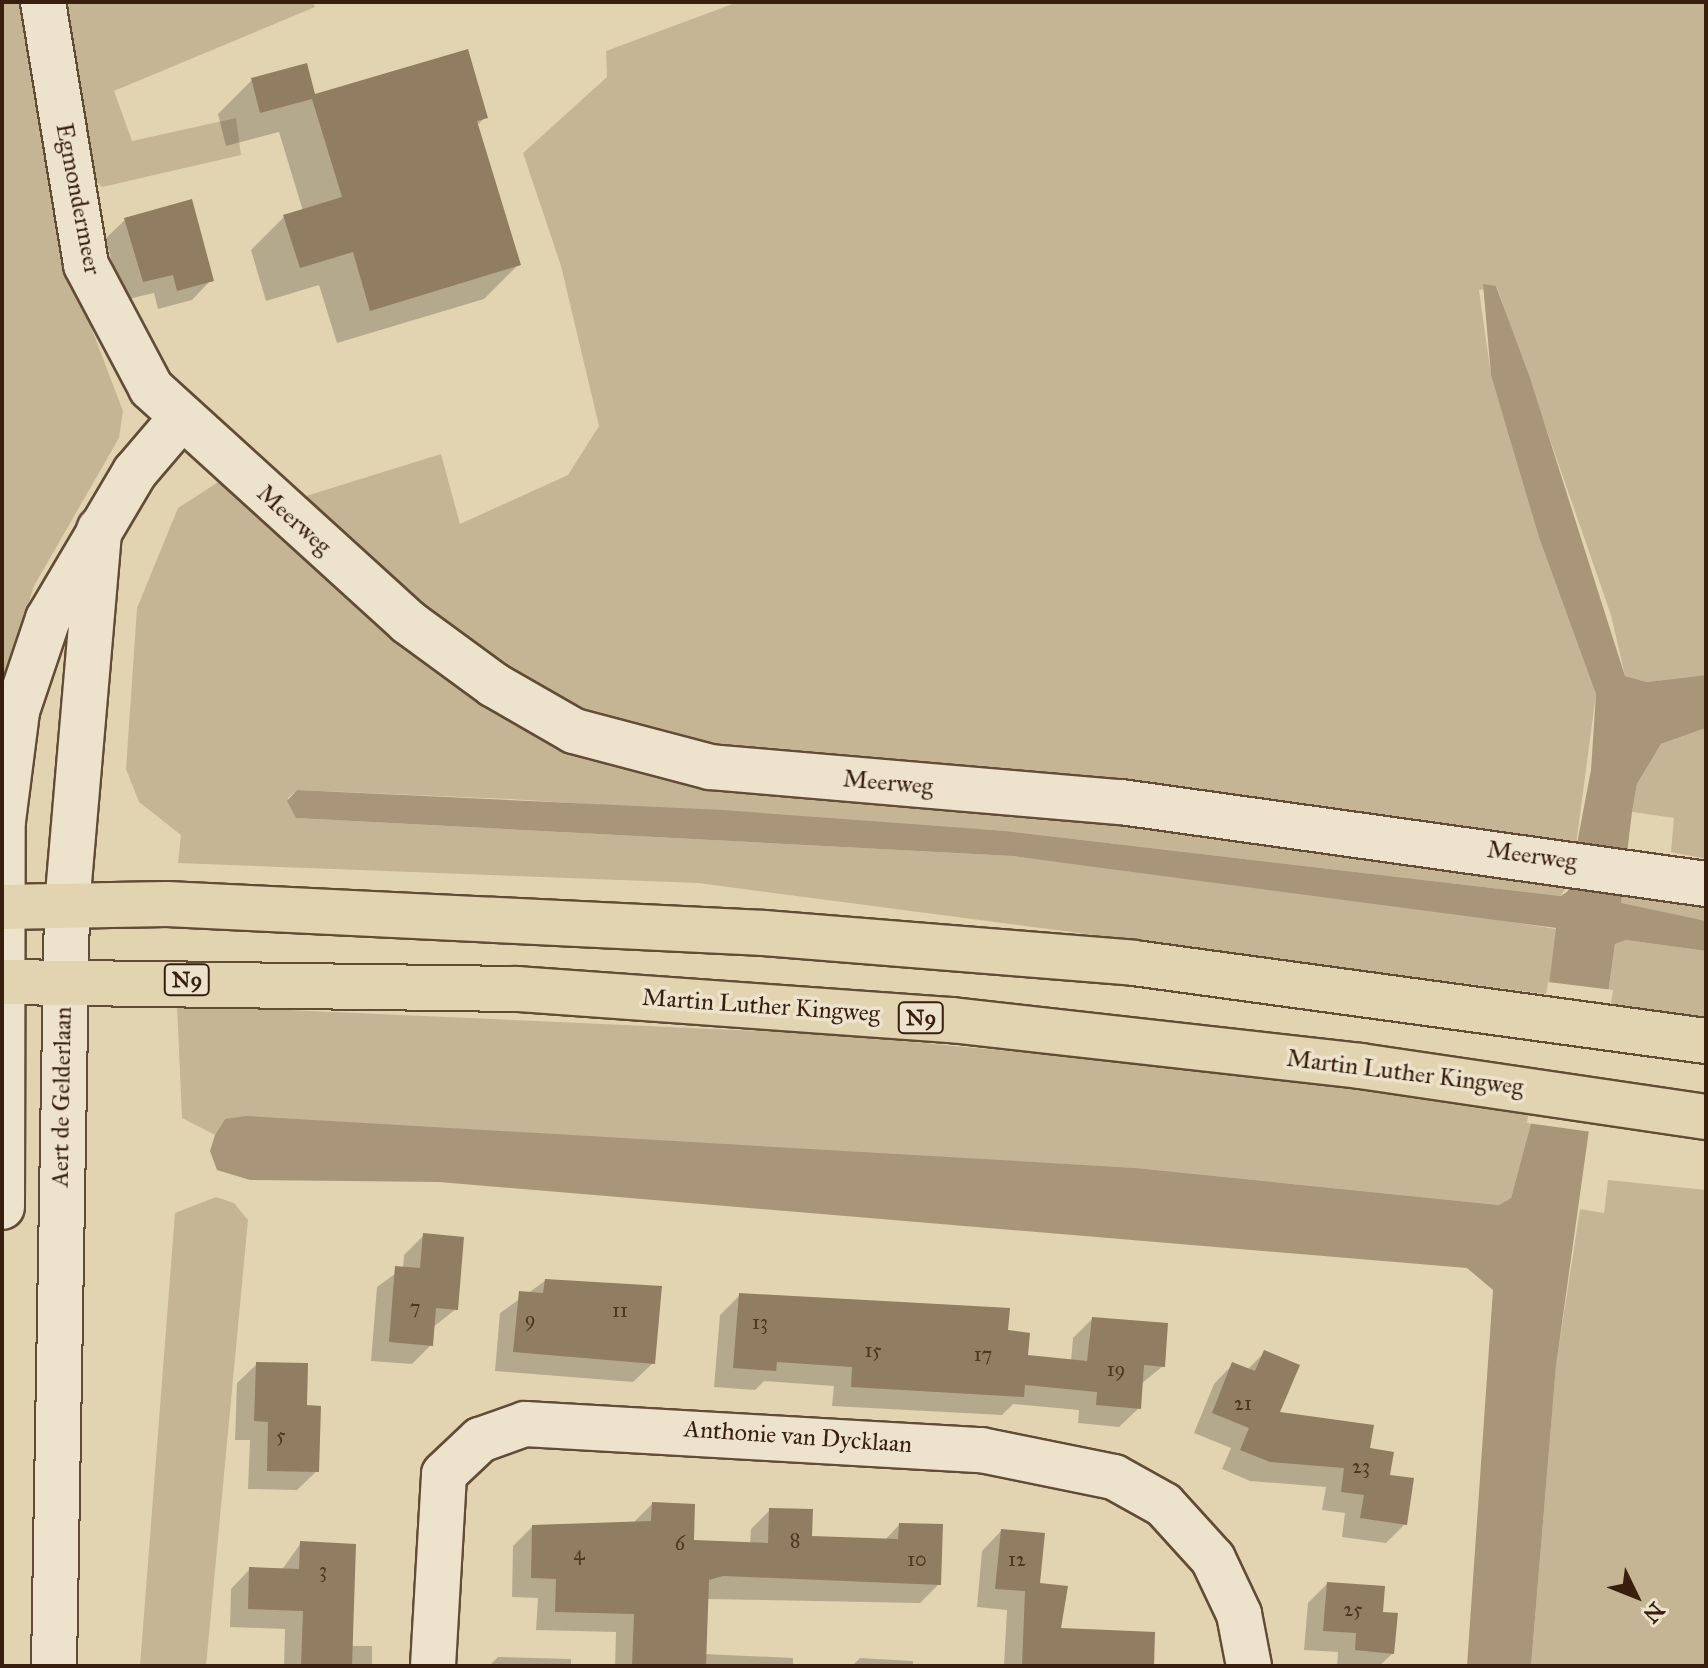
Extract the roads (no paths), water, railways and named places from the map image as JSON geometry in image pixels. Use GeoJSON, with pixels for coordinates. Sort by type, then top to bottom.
{"type":"FeatureCollection","features":[{"type":"Feature","properties":{"kind":"highway"},"geometry":{"type":"LineString","coordinates":[[3,907],[67,906],[764,933],[1134,963],[1545,1016],[1706,1041]]}},
{"type":"Feature","properties":{"kind":"highway","name":"Martin Luther Kingweg"},"geometry":{"type":"LineString","coordinates":[[4,982],[65,979],[501,989],[737,1004],[1077,1032],[1530,1089],[1706,1117]]}},
{"type":"Feature","properties":{"kind":"street","name":"Egmondermeer"},"geometry":{"type":"LineString","coordinates":[[43,2],[86,265],[151,388],[182,417]]}},
{"type":"Feature","properties":{"kind":"street"},"geometry":{"type":"LineString","coordinates":[[2,1207],[3,821],[17,711],[48,619],[99,529],[182,417]]}},
{"type":"Feature","properties":{"kind":"street","name":"Meerweg"},"geometry":{"type":"LineString","coordinates":[[182,417],[450,655],[535,710],[615,746],[710,767],[1121,802],[1635,870],[1706,884]]}},
{"type":"Feature","properties":{"kind":"street","name":"Aert de Gelderlaan"},"geometry":{"type":"LineString","coordinates":[[54,1666],[67,906],[99,529]]}},
{"type":"Feature","properties":{"kind":"street","name":"Anthonie van Dycklaan"},"geometry":{"type":"LineString","coordinates":[[433,1666],[444,1474],[480,1440],[525,1424],[981,1450],[1114,1477],[1164,1505],[1213,1559],[1239,1614],[1249,1666]]}}]}
